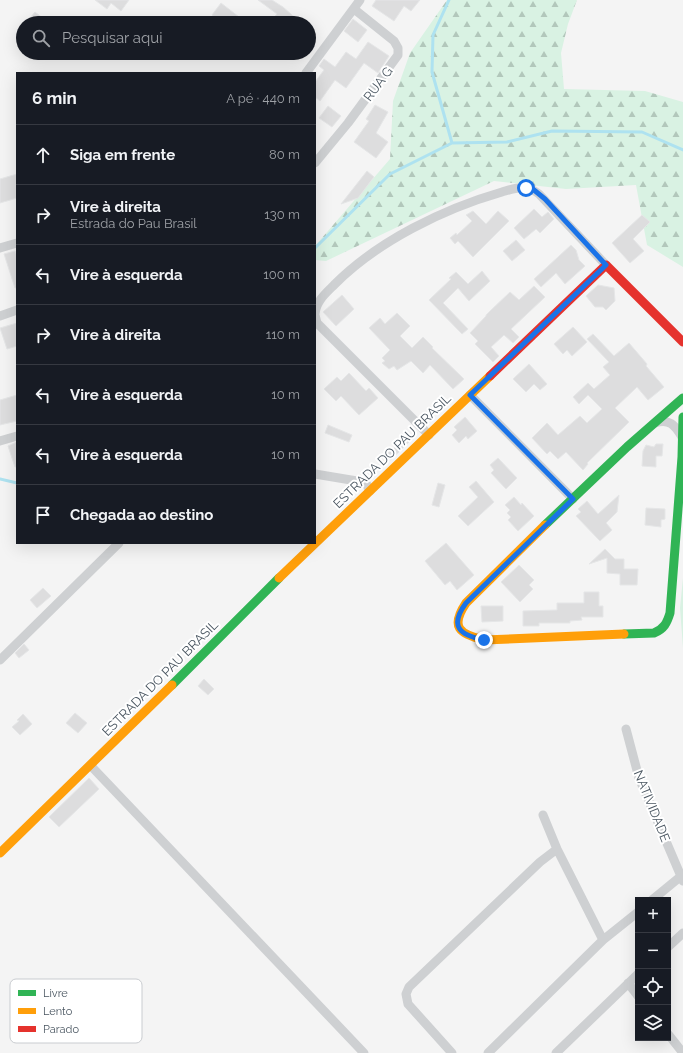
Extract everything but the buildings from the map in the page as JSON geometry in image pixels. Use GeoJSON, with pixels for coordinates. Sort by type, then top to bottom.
{"type":"FeatureCollection","features":[{"type":"Feature","properties":{"kind":"street"},"geometry":{"type":"LineString","coordinates":[[316,60],[360,0]]}},
{"type":"Feature","properties":{"kind":"street","name":"RUA G"},"geometry":{"type":"LineString","coordinates":[[316,162],[348,123],[398,55],[398,48],[394,41],[354,9]]}},
{"type":"Feature","properties":{"kind":"street"},"geometry":{"type":"LineString","coordinates":[[307,72],[316,60]]}},
{"type":"Feature","properties":{"kind":"street"},"geometry":{"type":"LineString","coordinates":[[316,306],[343,276],[362,261],[390,242],[421,224],[452,209],[518,188],[526,188],[539,194],[606,265],[683,342]]}},
{"type":"Feature","properties":{"kind":"street"},"geometry":{"type":"LineString","coordinates":[[0,248],[16,243]]}},
{"type":"Feature","properties":{"kind":"street","name":"ESTRADA DO PAU BRASIL"},"geometry":{"type":"LineString","coordinates":[[316,542],[606,265]]}},
{"type":"Feature","properties":{"kind":"street"},"geometry":{"type":"LineString","coordinates":[[0,316],[16,310]]}},
{"type":"Feature","properties":{"kind":"street"},"geometry":{"type":"LineString","coordinates":[[316,318],[318,323],[429,435]]}},
{"type":"Feature","properties":{"kind":"street"},"geometry":{"type":"LineString","coordinates":[[470,395],[573,499]]}},
{"type":"Feature","properties":{"kind":"street"},"geometry":{"type":"LineString","coordinates":[[683,398],[573,499],[466,603],[458,615],[457,620],[459,628],[464,634],[484,640],[654,633],[660,631],[664,627],[670,613],[682,457],[683,417]]}},
{"type":"Feature","properties":{"kind":"street"},"geometry":{"type":"LineString","coordinates":[[653,424],[661,421],[670,423],[677,429],[682,437]]}},
{"type":"Feature","properties":{"kind":"street"},"geometry":{"type":"LineString","coordinates":[[0,441],[16,436]]}},
{"type":"Feature","properties":{"kind":"street"},"geometry":{"type":"LineString","coordinates":[[316,474],[363,482],[366,483],[370,490]]}},
{"type":"Feature","properties":{"kind":"street"},"geometry":{"type":"LineString","coordinates":[[0,660],[118,544]]}},
{"type":"Feature","properties":{"kind":"street","name":"ESTRADA DO PAU BRASIL"},"geometry":{"type":"LineString","coordinates":[[0,853],[91,766],[314,544]]}},
{"type":"Feature","properties":{"kind":"street","name":"NATIVIDADE"},"geometry":{"type":"LineString","coordinates":[[626,729],[639,778],[682,879]]}},
{"type":"Feature","properties":{"kind":"street"},"geometry":{"type":"LineString","coordinates":[[91,766],[364,1053]]}},
{"type":"Feature","properties":{"kind":"street"},"geometry":{"type":"LineString","coordinates":[[543,815],[557,849],[603,940]]}},
{"type":"Feature","properties":{"kind":"street"},"geometry":{"type":"LineString","coordinates":[[452,1053],[408,1004],[406,994],[409,987],[540,862],[557,849]]}},
{"type":"Feature","properties":{"kind":"street"},"geometry":{"type":"LineString","coordinates":[[656,897],[682,879]]}},
{"type":"Feature","properties":{"kind":"street"},"geometry":{"type":"LineString","coordinates":[[488,1053],[603,940],[635,914]]}},
{"type":"Feature","properties":{"kind":"street"},"geometry":{"type":"LineString","coordinates":[[671,943],[683,933]]}},
{"type":"Feature","properties":{"kind":"street"},"geometry":{"type":"LineString","coordinates":[[556,1053],[635,977]]}},
{"type":"Feature","properties":{"kind":"street"},"geometry":{"type":"LineString","coordinates":[[628,983],[635,992]]}},
{"type":"Feature","properties":{"kind":"street"},"geometry":{"type":"LineString","coordinates":[[671,1038],[683,1053]]}},
{"type":"Feature","properties":{"kind":"green space"},"geometry":{"type":"Polygon","coordinates":[[[447,0],[577,0],[568,24],[561,53],[564,89],[645,91],[683,102],[683,267],[647,245],[636,185],[566,189],[494,181],[326,261],[316,260],[316,245],[390,159],[393,101],[410,53],[447,0]]]}},
{"type":"Feature","properties":{"kind":"green space"},"geometry":{"type":"Polygon","coordinates":[[[683,578],[683,648],[680,608],[683,578]]]}},
{"type":"Feature","properties":{"kind":"waterway"},"geometry":{"type":"LineString","coordinates":[[449,0],[433,35],[432,72],[452,143]]}},
{"type":"Feature","properties":{"kind":"waterway"},"geometry":{"type":"LineString","coordinates":[[316,247],[390,174],[452,143],[507,142],[552,131],[642,132],[683,150]]}},
{"type":"Feature","properties":{"kind":"waterway"},"geometry":{"type":"LineString","coordinates":[[0,479],[16,483]]}},
{"type":"Feature","properties":{"kind":"traffic: fast"},"geometry":{"type":"LineString","coordinates":[[545,525],[627,447],[683,398]]}},
{"type":"Feature","properties":{"kind":"traffic: fast"},"geometry":{"type":"LineString","coordinates":[[624,634],[654,633],[665,625],[670,613],[682,457],[683,417]]}},
{"type":"Feature","properties":{"kind":"traffic: fast"},"geometry":{"type":"LineString","coordinates":[[172,685],[279,578]]}},
{"type":"Feature","properties":{"kind":"traffic: slow"},"geometry":{"type":"LineString","coordinates":[[316,543],[490,376]]}},
{"type":"Feature","properties":{"kind":"traffic: slow"},"geometry":{"type":"LineString","coordinates":[[545,525],[466,603],[459,618],[458,624],[460,628],[468,635],[484,640],[624,634]]}},
{"type":"Feature","properties":{"kind":"traffic: slow"},"geometry":{"type":"LineString","coordinates":[[279,578],[315,544]]}},
{"type":"Feature","properties":{"kind":"traffic: slow"},"geometry":{"type":"LineString","coordinates":[[0,853],[172,685]]}},
{"type":"Feature","properties":{"kind":"traffic: jam"},"geometry":{"type":"LineString","coordinates":[[490,376],[606,265],[683,342]]}},
{"type":"Feature","properties":{"kind":"route"},"geometry":{"type":"LineString","coordinates":[[484,640],[464,634],[459,628],[457,620],[458,615],[466,603],[573,499],[470,395],[606,265],[545,199],[534,190],[526,188]]}}]}
